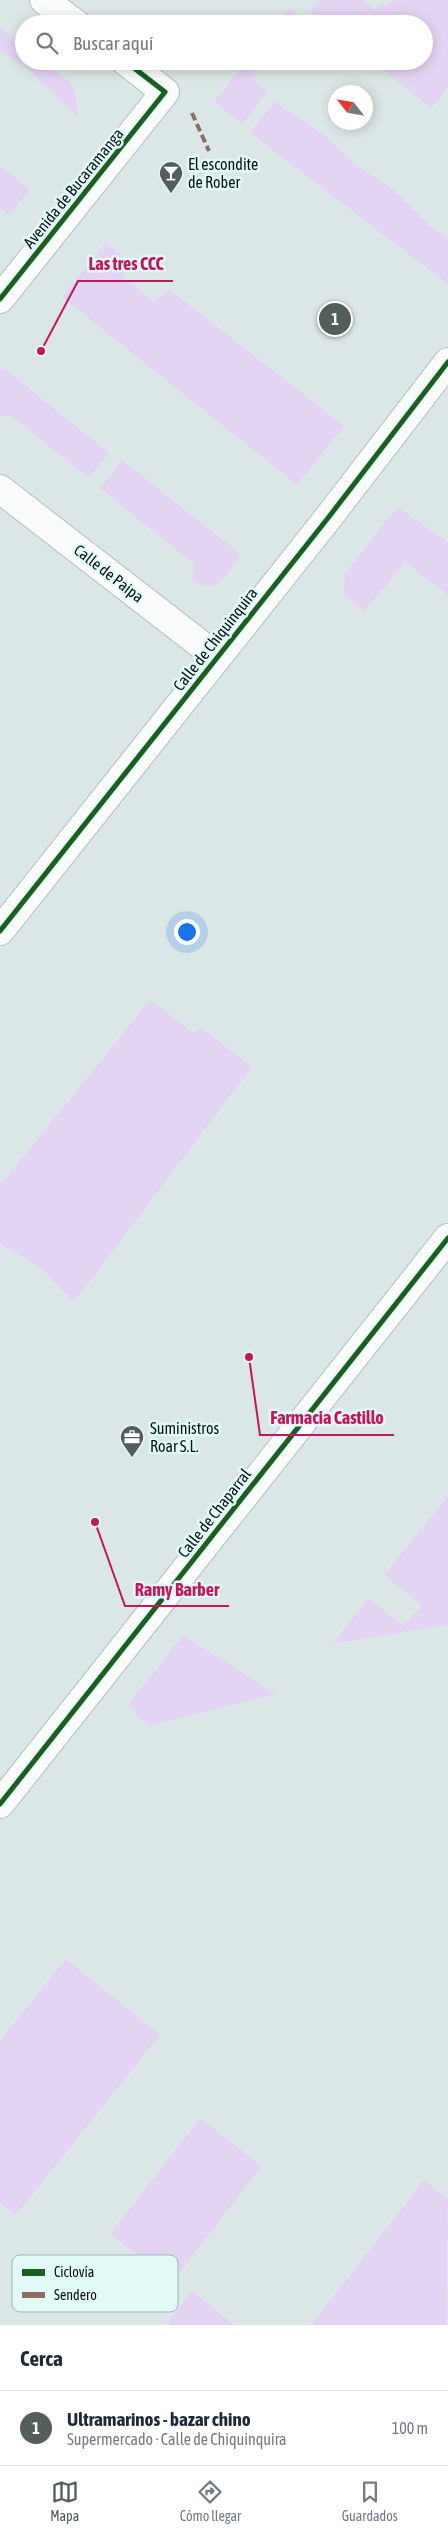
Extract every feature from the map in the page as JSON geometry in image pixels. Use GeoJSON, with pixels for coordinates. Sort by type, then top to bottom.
{"type":"FeatureCollection","features":[{"type":"Feature","properties":{"kind":"street"},"geometry":{"type":"LineString","coordinates":[[44,0],[64,15]]}},
{"type":"Feature","properties":{"kind":"street","name":"Avenida de Bucaramanga"},"geometry":{"type":"LineString","coordinates":[[0,299],[165,92],[137,70]]}},
{"type":"Feature","properties":{"kind":"street","name":"Calle de Chiquinquira"},"geometry":{"type":"LineString","coordinates":[[0,931],[448,362]]}},
{"type":"Feature","properties":{"kind":"street","name":"Calle de Paipa"},"geometry":{"type":"LineString","coordinates":[[0,489],[217,657]]}},
{"type":"Feature","properties":{"kind":"street","name":"Calle de Chaparral"},"geometry":{"type":"LineString","coordinates":[[0,1804],[445,1249]]}},
{"type":"Feature","properties":{"kind":"shaded area"},"geometry":{"type":"Polygon","coordinates":[[[320,0],[362,0],[375,10],[381,3],[386,6],[393,0],[448,0],[448,87],[431,108],[383,70],[433,70],[433,15],[314,15],[310,12],[320,0]]]}},
{"type":"Feature","properties":{"kind":"shaded area"},"geometry":{"type":"Polygon","coordinates":[[[289,8],[298,15],[283,15],[289,8]]]}},
{"type":"Feature","properties":{"kind":"shaded area"},"geometry":{"type":"Polygon","coordinates":[[[0,27],[15,39],[15,60],[0,51],[0,27]]]}},
{"type":"Feature","properties":{"kind":"shaded area"},"geometry":{"type":"Polygon","coordinates":[[[30,70],[54,70],[71,83],[75,91],[79,119],[30,70]]]}},
{"type":"Feature","properties":{"kind":"shaded area"},"geometry":{"type":"Polygon","coordinates":[[[239,70],[252,70],[257,74],[253,79],[267,92],[243,124],[214,102],[239,70]]]}},
{"type":"Feature","properties":{"kind":"shaded area"},"geometry":{"type":"Polygon","coordinates":[[[275,101],[326,136],[358,167],[392,188],[434,230],[448,237],[448,284],[250,133],[275,101]]]}},
{"type":"Feature","properties":{"kind":"shaded area"},"geometry":{"type":"Polygon","coordinates":[[[0,166],[30,189],[10,216],[0,208],[0,166]]]}},
{"type":"Feature","properties":{"kind":"shaded area"},"geometry":{"type":"Polygon","coordinates":[[[106,243],[132,264],[122,277],[154,302],[169,289],[344,426],[297,485],[62,297],[106,243]]]}},
{"type":"Feature","properties":{"kind":"shaded area"},"geometry":{"type":"Polygon","coordinates":[[[3,367],[109,453],[89,478],[9,414],[0,417],[0,370],[3,367]]]}},
{"type":"Feature","properties":{"kind":"shaded area"},"geometry":{"type":"Polygon","coordinates":[[[122,460],[232,547],[240,557],[220,582],[209,586],[192,581],[194,564],[100,488],[122,460]]]}},
{"type":"Feature","properties":{"kind":"shaded area"},"geometry":{"type":"Polygon","coordinates":[[[397,507],[448,542],[448,595],[405,562],[364,612],[345,596],[344,575],[397,507]]]}},
{"type":"Feature","properties":{"kind":"shaded area"},"geometry":{"type":"Polygon","coordinates":[[[150,1000],[195,1034],[201,1027],[252,1067],[74,1302],[40,1267],[0,1244],[0,1182],[2,1183],[150,1000]]]}},
{"type":"Feature","properties":{"kind":"shaded area"},"geometry":{"type":"Polygon","coordinates":[[[448,1496],[448,1625],[333,1644],[368,1598],[404,1626],[422,1605],[384,1575],[448,1496]]]}},
{"type":"Feature","properties":{"kind":"shaded area"},"geometry":{"type":"Polygon","coordinates":[[[183,1635],[276,1694],[148,1726],[128,1705],[183,1635]]]}},
{"type":"Feature","properties":{"kind":"shaded area"},"geometry":{"type":"Polygon","coordinates":[[[66,1959],[160,2035],[16,2215],[0,2203],[0,2041],[66,1959]]]}},
{"type":"Feature","properties":{"kind":"shaded area"},"geometry":{"type":"Polygon","coordinates":[[[200,2118],[262,2166],[178,2274],[178,2255],[137,2255],[110,2234],[200,2118]]]}},
{"type":"Feature","properties":{"kind":"shaded area"},"geometry":{"type":"Polygon","coordinates":[[[424,2180],[448,2199],[446,2325],[311,2325],[424,2180]]]}},
{"type":"Feature","properties":{"kind":"shaded area"},"geometry":{"type":"Polygon","coordinates":[[[192,2291],[234,2325],[166,2325],[176,2312],[178,2312],[192,2291]]]}},
{"type":"Feature","properties":{"kind":"marked path"},"geometry":{"type":"LineString","coordinates":[[192,113],[209,151]]}},
{"type":"Feature","properties":{"kind":"cycle path"},"geometry":{"type":"LineString","coordinates":[[0,299],[165,92],[137,70]]}},
{"type":"Feature","properties":{"kind":"cycle path"},"geometry":{"type":"LineString","coordinates":[[0,931],[328,518],[448,362]]}},
{"type":"Feature","properties":{"kind":"cycle path"},"geometry":{"type":"LineString","coordinates":[[0,1804],[448,1238]]}},
{"type":"Feature","properties":{"kind":"place","name":"El escondite de Rober"},"geometry":{"type":"Point","coordinates":[171,194]}},
{"type":"Feature","properties":{"kind":"place","name":"Ultramarinos - bazar chino"},"geometry":{"type":"Point","coordinates":[335,319]}},
{"type":"Feature","properties":{"kind":"place","name":"Las tres CCC"},"geometry":{"type":"Point","coordinates":[41,351]}},
{"type":"Feature","properties":{"kind":"place","name":"Farmacia Castillo"},"geometry":{"type":"Point","coordinates":[249,1357]}},
{"type":"Feature","properties":{"kind":"place","name":"Suministros Roar S.L."},"geometry":{"type":"Point","coordinates":[132,1458]}},
{"type":"Feature","properties":{"kind":"place","name":"Ramy Barber"},"geometry":{"type":"Point","coordinates":[95,1522]}}]}
